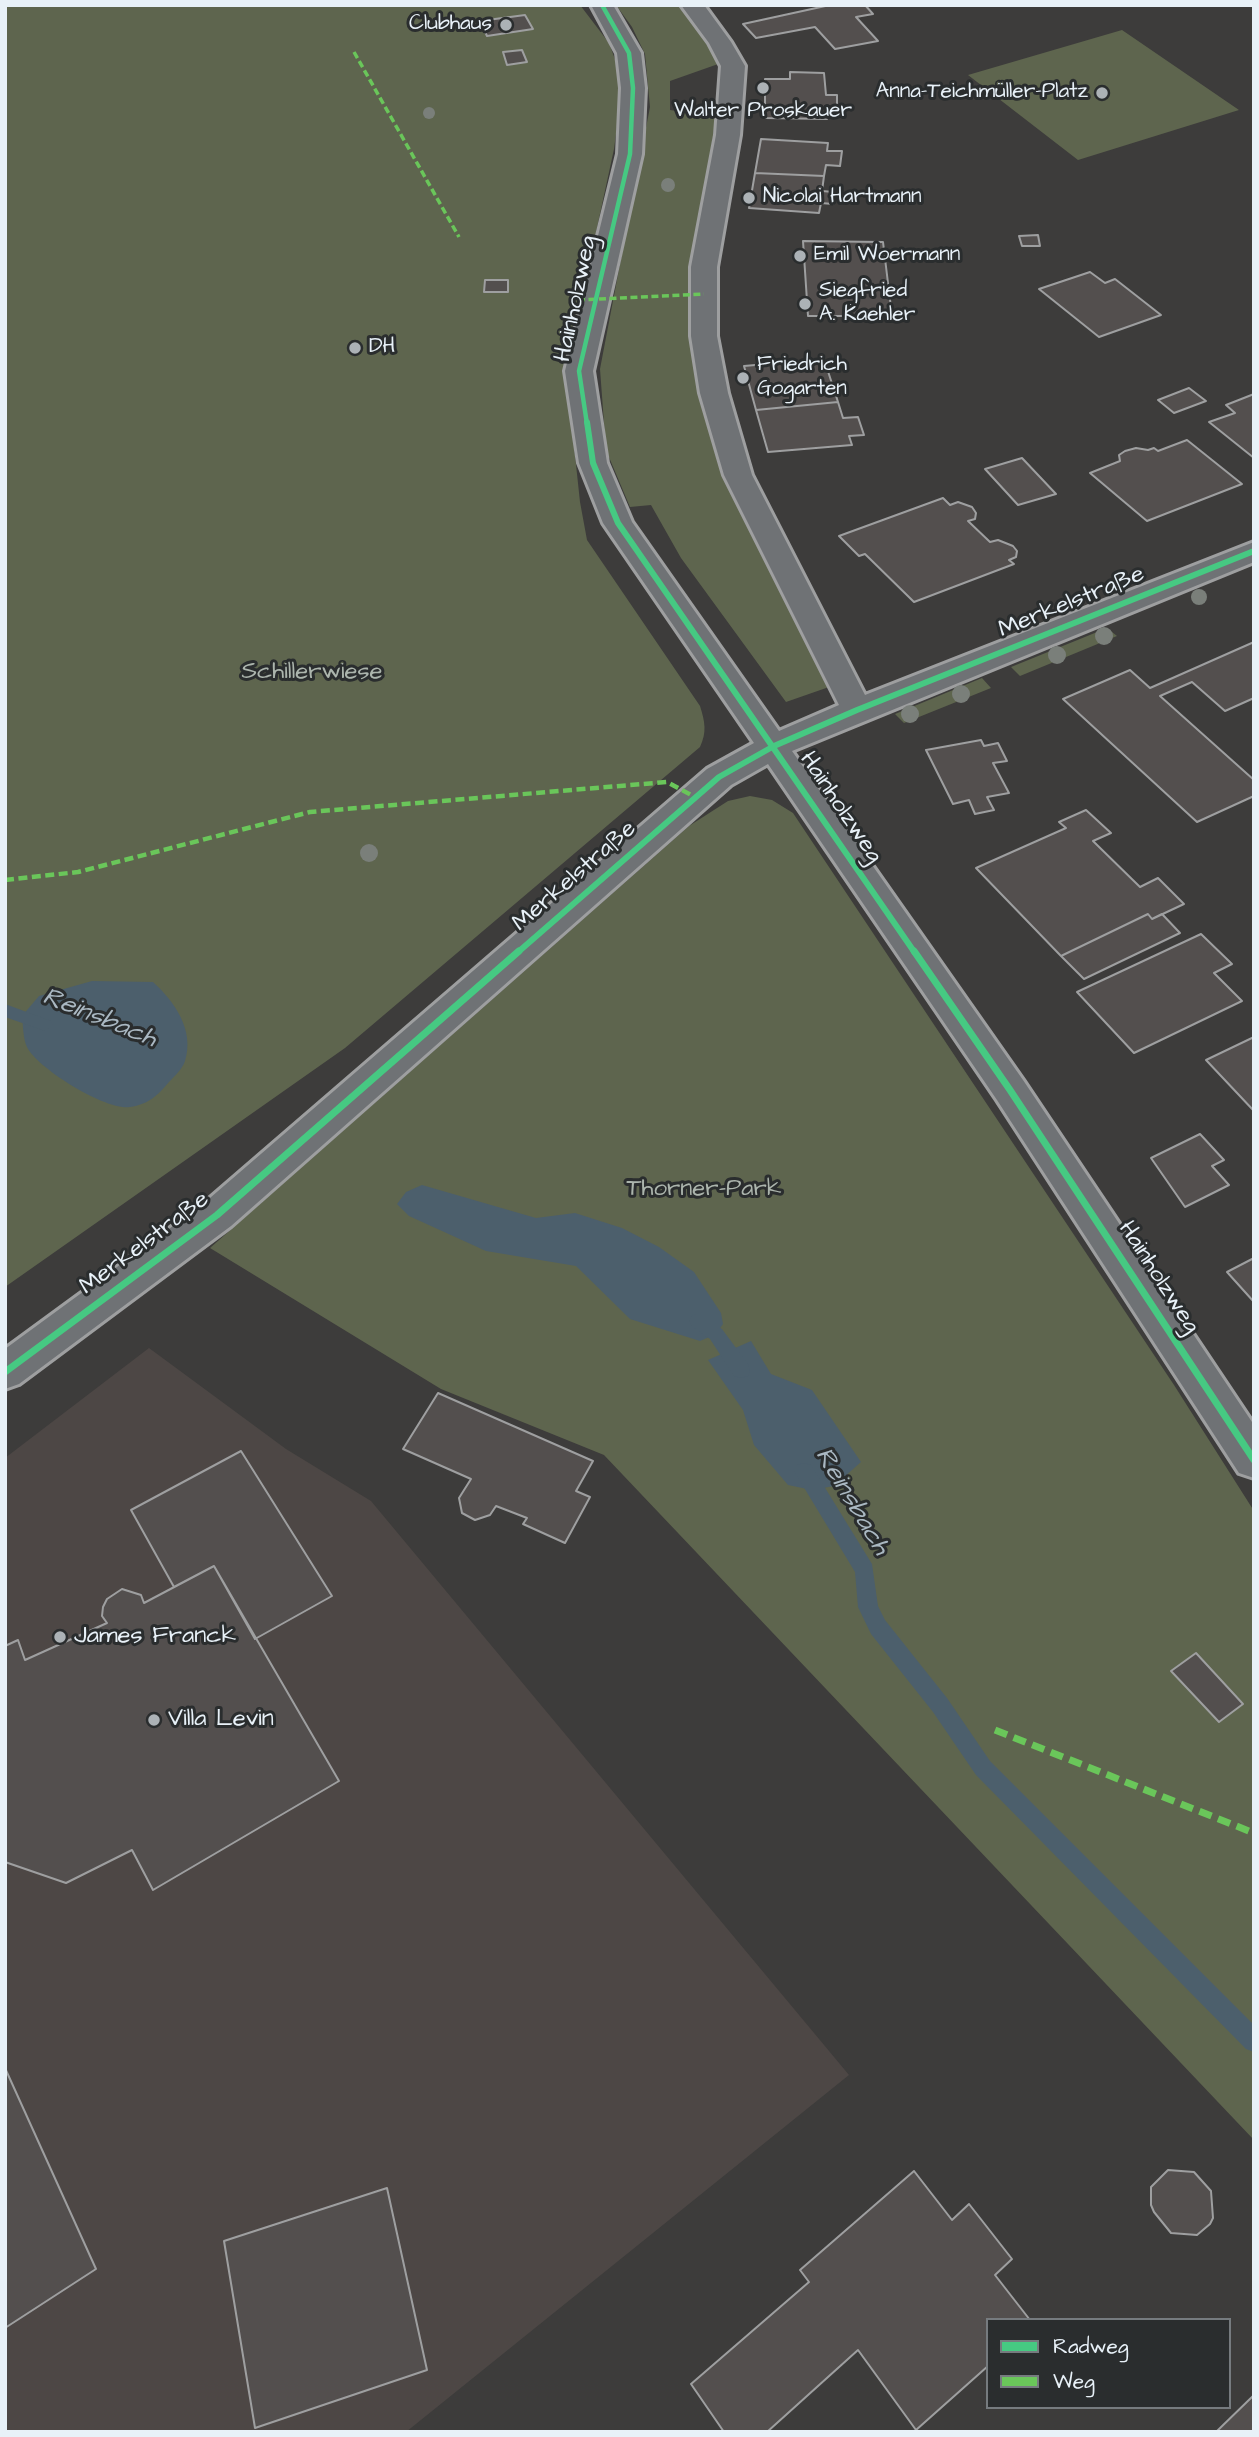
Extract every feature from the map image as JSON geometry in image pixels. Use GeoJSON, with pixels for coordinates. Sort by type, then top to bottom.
{"type":"FeatureCollection","features":[{"type":"Feature","properties":{"kind":"street","name":"Hainholzweg"},"geometry":{"type":"LineString","coordinates":[[602,5],[629,53],[633,89],[630,153],[579,371],[593,463],[618,523],[1045,1142],[1254,1460]]}},
{"type":"Feature","properties":{"kind":"street"},"geometry":{"type":"LineString","coordinates":[[692,5],[720,42],[733,66],[728,135],[704,267],[704,335],[714,393],[738,475],[857,710]]}},
{"type":"Feature","properties":{"kind":"street","name":"Merkelstraße"},"geometry":{"type":"LineString","coordinates":[[5,1372],[217,1215],[719,777],[774,746],[857,710],[1254,551]]}},
{"type":"Feature","properties":{"kind":"shaded area"},"geometry":{"type":"Polygon","coordinates":[[[149,1348],[286,1449],[371,1501],[849,2075],[406,2432],[7,2432],[5,2429],[5,1458],[149,1348]]]}},
{"type":"Feature","properties":{"kind":"green space","name":"Schillerwiese"},"geometry":{"type":"Polygon","coordinates":[[[5,5],[580,5],[609,43],[623,81],[614,149],[566,371],[580,502],[587,540],[700,706],[704,737],[700,747],[345,1048],[5,1287],[5,5]]]}},
{"type":"Feature","properties":{"kind":"green space"},"geometry":{"type":"Polygon","coordinates":[[[616,5],[683,5],[710,41],[721,63],[670,81],[670,110],[716,117],[694,262],[692,338],[726,479],[829,687],[786,702],[681,558],[651,505],[630,507],[606,450],[600,369],[650,107],[645,54],[632,27],[616,5]]]}},
{"type":"Feature","properties":{"kind":"green space","name":"Anna-Teichmüller-Platz"},"geometry":{"type":"Polygon","coordinates":[[[1122,30],[1239,110],[1078,160],[968,75],[1122,30]]]}},
{"type":"Feature","properties":{"kind":"green space"},"geometry":{"type":"Polygon","coordinates":[[[1107,628],[1117,636],[1020,676],[1011,667],[1107,628]]]}},
{"type":"Feature","properties":{"kind":"green space"},"geometry":{"type":"Polygon","coordinates":[[[982,678],[991,688],[904,723],[895,714],[982,678]]]}},
{"type":"Feature","properties":{"kind":"green space","name":"Thorner-Park"},"geometry":{"type":"Polygon","coordinates":[[[750,796],[772,800],[793,813],[1174,1385],[1254,1511],[1254,2140],[604,1455],[441,1389],[210,1248],[689,826],[728,801],[750,796]]]}},
{"type":"Feature","properties":{"kind":"water"},"geometry":{"type":"Polygon","coordinates":[[[92,981],[153,982],[181,1017],[187,1038],[184,1064],[161,1091],[142,1104],[119,1106],[90,1095],[44,1066],[27,1047],[22,1016],[39,996],[92,981]]]}},
{"type":"Feature","properties":{"kind":"water"},"geometry":{"type":"Polygon","coordinates":[[[422,1185],[536,1218],[575,1213],[622,1228],[659,1247],[694,1272],[721,1313],[723,1324],[716,1334],[700,1341],[630,1319],[576,1266],[486,1251],[409,1216],[397,1204],[406,1192],[422,1185]]]}},
{"type":"Feature","properties":{"kind":"water"},"geometry":{"type":"Polygon","coordinates":[[[751,1341],[771,1374],[812,1390],[861,1462],[834,1486],[812,1490],[788,1485],[754,1445],[743,1410],[708,1360],[751,1341]]]}},
{"type":"Feature","properties":{"kind":"building"},"geometry":{"type":"Polygon","coordinates":[[[830,5],[865,5],[873,14],[856,17],[878,41],[835,49],[815,27],[756,38],[743,24],[830,5]]]}},
{"type":"Feature","properties":{"kind":"building","name":"Clubhaus"},"geometry":{"type":"Polygon","coordinates":[[[525,15],[533,29],[487,36],[480,21],[525,15]]]}},
{"type":"Feature","properties":{"kind":"building"},"geometry":{"type":"Polygon","coordinates":[[[522,50],[527,62],[507,65],[503,52],[522,50]]]}},
{"type":"Feature","properties":{"kind":"building"},"geometry":{"type":"Polygon","coordinates":[[[790,72],[824,73],[826,95],[837,95],[837,107],[826,107],[827,119],[765,118],[765,79],[790,79],[790,72]]]}},
{"type":"Feature","properties":{"kind":"building"},"geometry":{"type":"Polygon","coordinates":[[[761,139],[828,143],[827,151],[842,151],[840,166],[826,165],[824,176],[755,173],[761,139]]]}},
{"type":"Feature","properties":{"kind":"building"},"geometry":{"type":"Polygon","coordinates":[[[755,173],[824,176],[822,191],[834,192],[833,204],[821,203],[819,213],[749,208],[755,173]]]}},
{"type":"Feature","properties":{"kind":"building"},"geometry":{"type":"Polygon","coordinates":[[[1038,235],[1040,246],[1022,246],[1019,236],[1038,235]]]}},
{"type":"Feature","properties":{"kind":"building"},"geometry":{"type":"Polygon","coordinates":[[[803,241],[883,242],[892,316],[808,316],[803,241]]]}},
{"type":"Feature","properties":{"kind":"building"},"geometry":{"type":"Polygon","coordinates":[[[1090,272],[1105,283],[1115,279],[1161,315],[1099,337],[1039,289],[1090,272]]]}},
{"type":"Feature","properties":{"kind":"building"},"geometry":{"type":"Polygon","coordinates":[[[485,280],[508,280],[508,292],[484,292],[485,280]]]}},
{"type":"Feature","properties":{"kind":"building"},"geometry":{"type":"Polygon","coordinates":[[[824,359],[838,402],[756,410],[744,366],[824,359]]]}},
{"type":"Feature","properties":{"kind":"building"},"geometry":{"type":"Polygon","coordinates":[[[1189,388],[1206,401],[1174,413],[1158,400],[1189,388]]]}},
{"type":"Feature","properties":{"kind":"building"},"geometry":{"type":"Polygon","coordinates":[[[1254,394],[1254,458],[1209,422],[1235,413],[1226,405],[1254,394]]]}},
{"type":"Feature","properties":{"kind":"building"},"geometry":{"type":"Polygon","coordinates":[[[838,402],[843,418],[858,417],[864,435],[849,436],[852,445],[768,452],[756,410],[838,402]]]}},
{"type":"Feature","properties":{"kind":"building"},"geometry":{"type":"Polygon","coordinates":[[[1187,440],[1242,484],[1147,521],[1090,473],[1120,461],[1119,455],[1125,451],[1154,448],[1158,451],[1187,440]]]}},
{"type":"Feature","properties":{"kind":"building"},"geometry":{"type":"Polygon","coordinates":[[[1022,458],[1056,494],[1018,505],[985,469],[1022,458]]]}},
{"type":"Feature","properties":{"kind":"building"},"geometry":{"type":"Polygon","coordinates":[[[943,498],[950,505],[958,502],[972,507],[976,513],[975,519],[968,521],[990,542],[998,540],[1013,546],[1017,551],[1016,557],[1009,560],[1014,564],[914,602],[865,554],[859,556],[839,536],[943,498]]]}},
{"type":"Feature","properties":{"kind":"building"},"geometry":{"type":"Polygon","coordinates":[[[1254,642],[1254,698],[1225,711],[1192,682],[1160,696],[1254,780],[1254,796],[1197,822],[1063,699],[1130,670],[1150,688],[1254,642]]]}},
{"type":"Feature","properties":{"kind":"building"},"geometry":{"type":"Polygon","coordinates":[[[981,740],[984,746],[998,743],[1007,761],[993,763],[1009,793],[987,797],[994,810],[975,814],[969,800],[953,804],[926,750],[981,740]]]}},
{"type":"Feature","properties":{"kind":"building"},"geometry":{"type":"Polygon","coordinates":[[[1086,810],[1111,833],[1093,841],[1140,887],[1158,878],[1184,904],[1152,919],[1148,914],[1061,956],[976,868],[1066,828],[1059,822],[1086,810]]]}},
{"type":"Feature","properties":{"kind":"building"},"geometry":{"type":"Polygon","coordinates":[[[1148,914],[1152,919],[1162,914],[1180,933],[1084,979],[1061,956],[1148,914]]]}},
{"type":"Feature","properties":{"kind":"building"},"geometry":{"type":"Polygon","coordinates":[[[1201,934],[1232,964],[1214,973],[1242,1001],[1134,1053],[1077,992],[1201,934]]]}},
{"type":"Feature","properties":{"kind":"building"},"geometry":{"type":"Polygon","coordinates":[[[1254,1037],[1254,1111],[1206,1060],[1254,1037]]]}},
{"type":"Feature","properties":{"kind":"building"},"geometry":{"type":"Polygon","coordinates":[[[1200,1134],[1224,1160],[1212,1166],[1229,1185],[1185,1207],[1151,1158],[1200,1134]]]}},
{"type":"Feature","properties":{"kind":"building"},"geometry":{"type":"Polygon","coordinates":[[[1254,1258],[1254,1302],[1227,1272],[1254,1258]]]}},
{"type":"Feature","properties":{"kind":"building"},"geometry":{"type":"Polygon","coordinates":[[[438,1393],[593,1461],[576,1491],[590,1497],[565,1543],[523,1524],[527,1518],[496,1506],[490,1515],[475,1520],[462,1513],[459,1498],[471,1479],[403,1449],[438,1393]]]}},
{"type":"Feature","properties":{"kind":"building"},"geometry":{"type":"Polygon","coordinates":[[[241,1451],[332,1596],[255,1639],[214,1566],[174,1587],[131,1510],[241,1451]]]}},
{"type":"Feature","properties":{"kind":"building","name":"Villa Levin"},"geometry":{"type":"Polygon","coordinates":[[[214,1566],[339,1781],[153,1890],[132,1850],[66,1883],[5,1862],[5,1646],[18,1640],[25,1660],[107,1623],[102,1616],[103,1607],[107,1599],[122,1589],[141,1595],[144,1603],[214,1566]]]}},
{"type":"Feature","properties":{"kind":"building"},"geometry":{"type":"Polygon","coordinates":[[[1196,1653],[1243,1704],[1219,1722],[1171,1671],[1196,1653]]]}},
{"type":"Feature","properties":{"kind":"building"},"geometry":{"type":"Polygon","coordinates":[[[5,2068],[96,2269],[5,2328],[5,2068]]]}},
{"type":"Feature","properties":{"kind":"building"},"geometry":{"type":"Polygon","coordinates":[[[1168,2170],[1194,2172],[1211,2191],[1213,2218],[1197,2235],[1171,2233],[1154,2212],[1151,2205],[1151,2187],[1168,2170]]]}},
{"type":"Feature","properties":{"kind":"building"},"geometry":{"type":"Polygon","coordinates":[[[914,2171],[952,2220],[969,2204],[1012,2259],[995,2275],[1028,2318],[986,2318],[986,2368],[916,2430],[858,2350],[767,2432],[724,2432],[691,2384],[809,2282],[800,2270],[914,2171]]]}},
{"type":"Feature","properties":{"kind":"building"},"geometry":{"type":"Polygon","coordinates":[[[387,2188],[427,2370],[255,2428],[224,2241],[387,2188]]]}},
{"type":"Feature","properties":{"kind":"building"},"geometry":{"type":"Polygon","coordinates":[[[1254,2395],[1254,2432],[1216,2432],[1254,2395]]]}},
{"type":"Feature","properties":{"kind":"waterway","name":"Reinsbach"},"geometry":{"type":"LineString","coordinates":[[5,1010],[45,1025]]}},
{"type":"Feature","properties":{"kind":"waterway","name":"Reinsbach"},"geometry":{"type":"LineString","coordinates":[[698,1321],[716,1334],[741,1370]]}},
{"type":"Feature","properties":{"kind":"waterway","name":"Reinsbach"},"geometry":{"type":"LineString","coordinates":[[804,1471],[865,1570],[868,1607],[878,1627],[940,1705],[983,1768],[1254,2041]]}},
{"type":"Feature","properties":{"kind":"marked path"},"geometry":{"type":"LineString","coordinates":[[354,52],[459,237]]}},
{"type":"Feature","properties":{"kind":"marked path"},"geometry":{"type":"LineString","coordinates":[[578,300],[704,294]]}},
{"type":"Feature","properties":{"kind":"marked path"},"geometry":{"type":"LineString","coordinates":[[5,880],[78,872],[310,812],[667,782],[695,797]]}},
{"type":"Feature","properties":{"kind":"marked path"},"geometry":{"type":"LineString","coordinates":[[995,1730],[1254,1833]]}},
{"type":"Feature","properties":{"kind":"cycle path"},"geometry":{"type":"LineString","coordinates":[[602,5],[629,53],[633,88],[630,154],[579,371],[593,463],[618,523],[1010,1090],[1254,1460]]}},
{"type":"Feature","properties":{"kind":"cycle path"},"geometry":{"type":"LineString","coordinates":[[5,1372],[217,1215],[719,777],[774,746],[857,710],[1254,551]]}},
{"type":"Feature","properties":{"kind":"place","name":"Clubhaus"},"geometry":{"type":"Point","coordinates":[506,25]}},
{"type":"Feature","properties":{"kind":"place","name":"Walter Proskauer"},"geometry":{"type":"Point","coordinates":[763,88]}},
{"type":"Feature","properties":{"kind":"place","name":"Anna-Teichmüller-Platz"},"geometry":{"type":"Point","coordinates":[1102,93]}},
{"type":"Feature","properties":{"kind":"place","name":"Nicolai Hartmann"},"geometry":{"type":"Point","coordinates":[749,198]}},
{"type":"Feature","properties":{"kind":"place","name":"Emil Woermann"},"geometry":{"type":"Point","coordinates":[800,256]}},
{"type":"Feature","properties":{"kind":"place","name":"Siegfried A. Kaehler"},"geometry":{"type":"Point","coordinates":[805,304]}},
{"type":"Feature","properties":{"kind":"place","name":"DH"},"geometry":{"type":"Point","coordinates":[355,348]}},
{"type":"Feature","properties":{"kind":"place","name":"Friedrich Gogarten"},"geometry":{"type":"Point","coordinates":[743,378]}},
{"type":"Feature","properties":{"kind":"place","name":"James Franck"},"geometry":{"type":"Point","coordinates":[60,1637]}},
{"type":"Feature","properties":{"kind":"place","name":"Villa Levin"},"geometry":{"type":"Point","coordinates":[154,1720]}}]}
